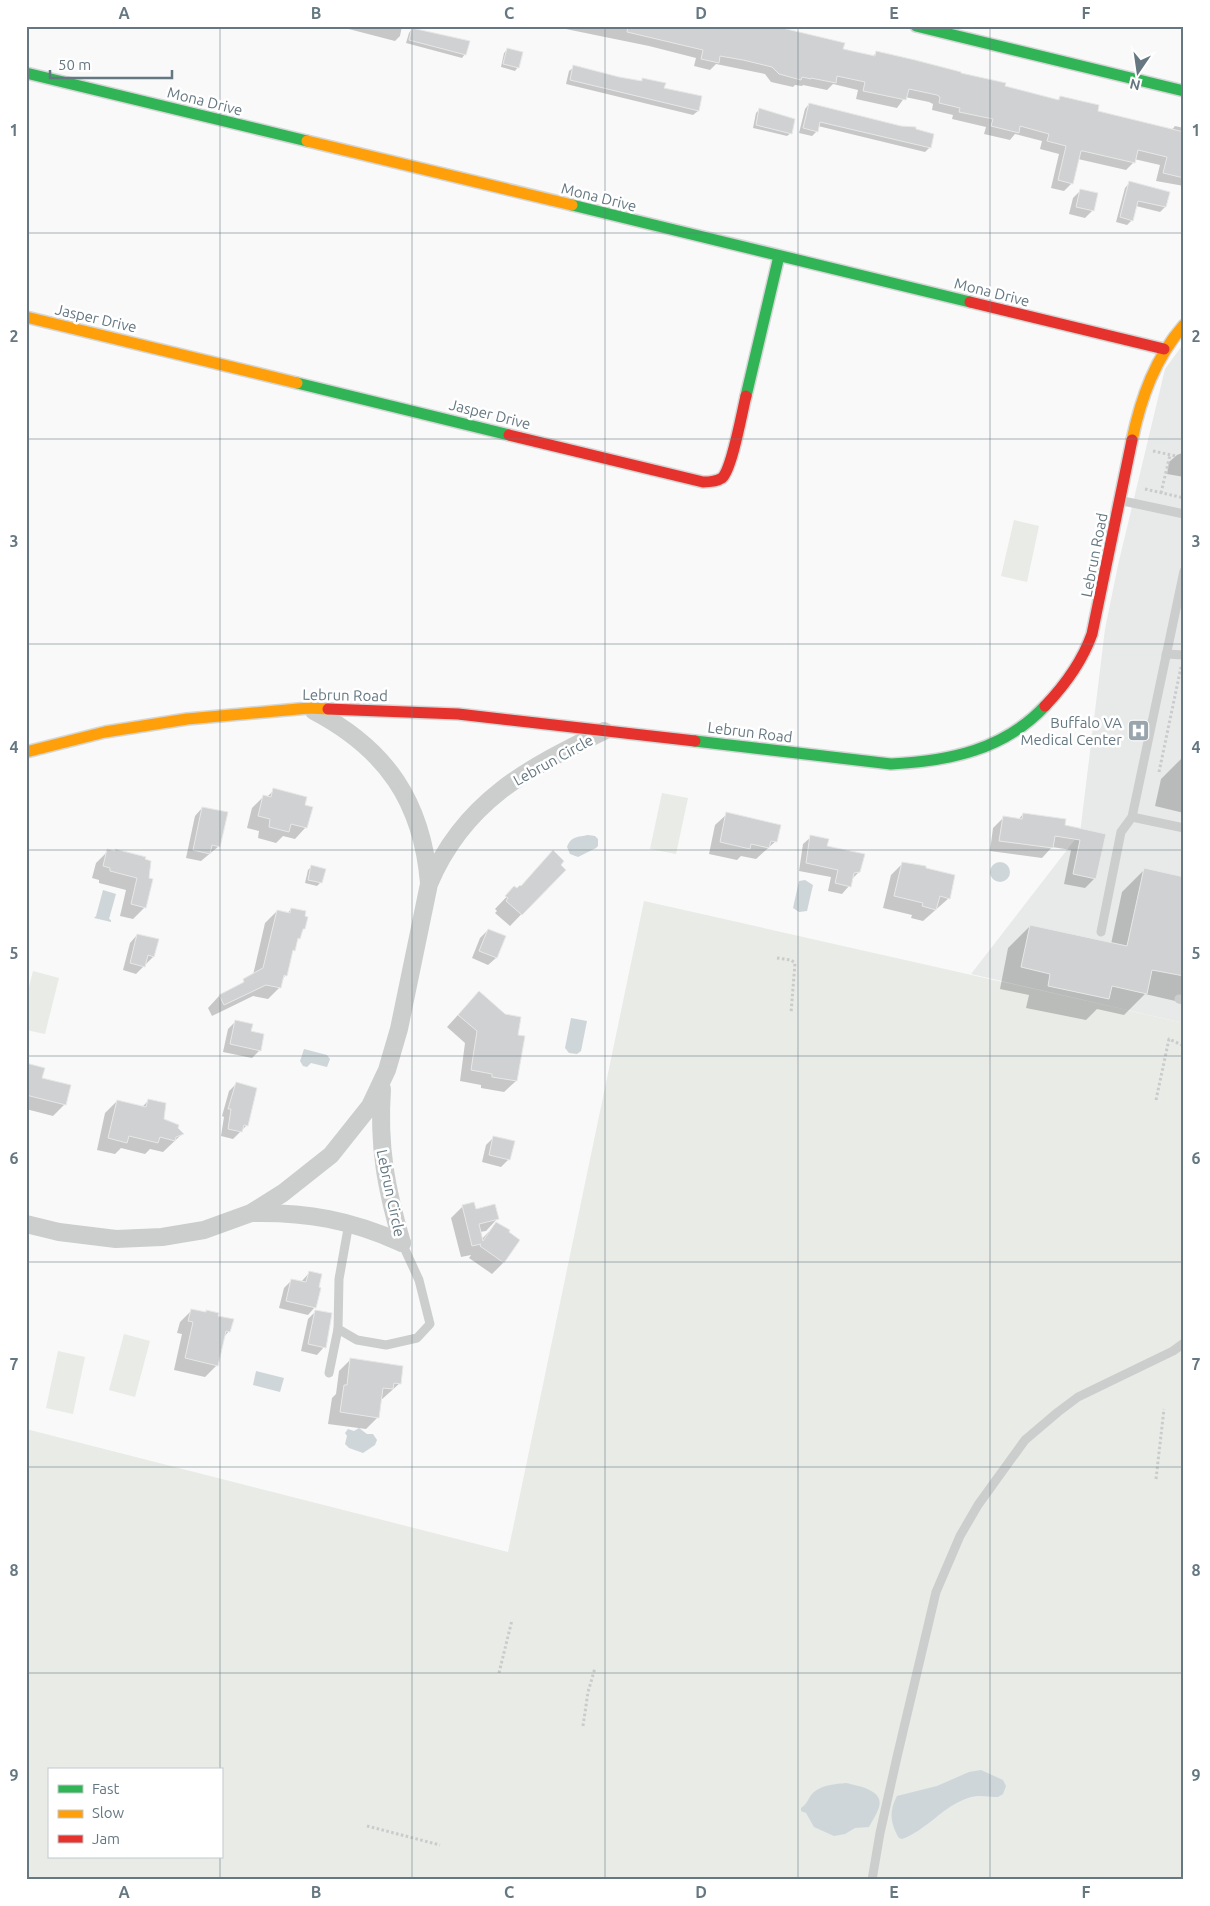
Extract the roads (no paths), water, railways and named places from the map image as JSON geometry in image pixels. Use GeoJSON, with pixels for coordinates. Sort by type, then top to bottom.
{"type":"FeatureCollection","features":[{"type":"Feature","properties":{"kind":"street"},"geometry":{"type":"LineString","coordinates":[[916,26],[1184,91]]}},
{"type":"Feature","properties":{"kind":"street","name":"Mona Drive"},"geometry":{"type":"LineString","coordinates":[[26,73],[1164,349]]}},
{"type":"Feature","properties":{"kind":"street","name":"Jasper Drive"},"geometry":{"type":"LineString","coordinates":[[26,317],[703,482],[714,482],[722,479],[727,472],[730,462],[779,256]]}},
{"type":"Feature","properties":{"kind":"street","name":"Lebrun Road"},"geometry":{"type":"LineString","coordinates":[[26,752],[105,732],[187,719],[309,708],[458,714],[891,764],[932,762],[966,755],[987,748],[1013,735],[1048,705],[1067,683],[1084,655],[1096,623],[1134,432],[1150,375],[1164,349],[1184,325]]}},
{"type":"Feature","properties":{"kind":"street","name":"Lebrun Circle"},"geometry":{"type":"LineString","coordinates":[[309,708],[332,720],[363,742],[389,771],[407,797],[424,843],[429,884]]}},
{"type":"Feature","properties":{"kind":"street","name":"Lebrun Circle"},"geometry":{"type":"LineString","coordinates":[[26,1224],[60,1232],[116,1239],[162,1237],[204,1230],[251,1213],[283,1194],[331,1155],[370,1106],[387,1070],[399,1029],[429,884],[436,867],[469,819],[498,792],[530,769],[605,731]]}},
{"type":"Feature","properties":{"kind":"street","name":"Lebrun Circle"},"geometry":{"type":"LineString","coordinates":[[383,1079],[380,1146],[393,1214],[402,1243]]}},
{"type":"Feature","properties":{"kind":"street","name":"Lebrun Circle"},"geometry":{"type":"LineString","coordinates":[[251,1213],[285,1212],[310,1215],[349,1223],[402,1243]]}},
{"type":"Feature","properties":{"kind":"lane"},"geometry":{"type":"LineString","coordinates":[[1120,500],[1184,514]]}},
{"type":"Feature","properties":{"kind":"lane"},"geometry":{"type":"LineString","coordinates":[[1101,932],[1121,832],[1132,816],[1166,654],[1178,619],[1184,571]]}},
{"type":"Feature","properties":{"kind":"lane"},"geometry":{"type":"LineString","coordinates":[[1166,654],[1183,659]]}},
{"type":"Feature","properties":{"kind":"lane"},"geometry":{"type":"LineString","coordinates":[[1132,816],[1184,828]]}},
{"type":"Feature","properties":{"kind":"lane"},"geometry":{"type":"LineString","coordinates":[[329,1373],[338,1329],[340,1279],[349,1223]]}},
{"type":"Feature","properties":{"kind":"lane"},"geometry":{"type":"LineString","coordinates":[[338,1329],[357,1340],[386,1344],[417,1338],[430,1324],[419,1280],[402,1243]]}},
{"type":"Feature","properties":{"kind":"lane"},"geometry":{"type":"LineString","coordinates":[[872,1880],[896,1757],[930,1619],[942,1578],[960,1536],[978,1505],[1025,1440],[1078,1397],[1172,1351],[1184,1343]]}},
{"type":"Feature","properties":{"kind":"place","name":"Buffalo VA Medical Center"},"geometry":{"type":"Point","coordinates":[1138,731]}}]}
